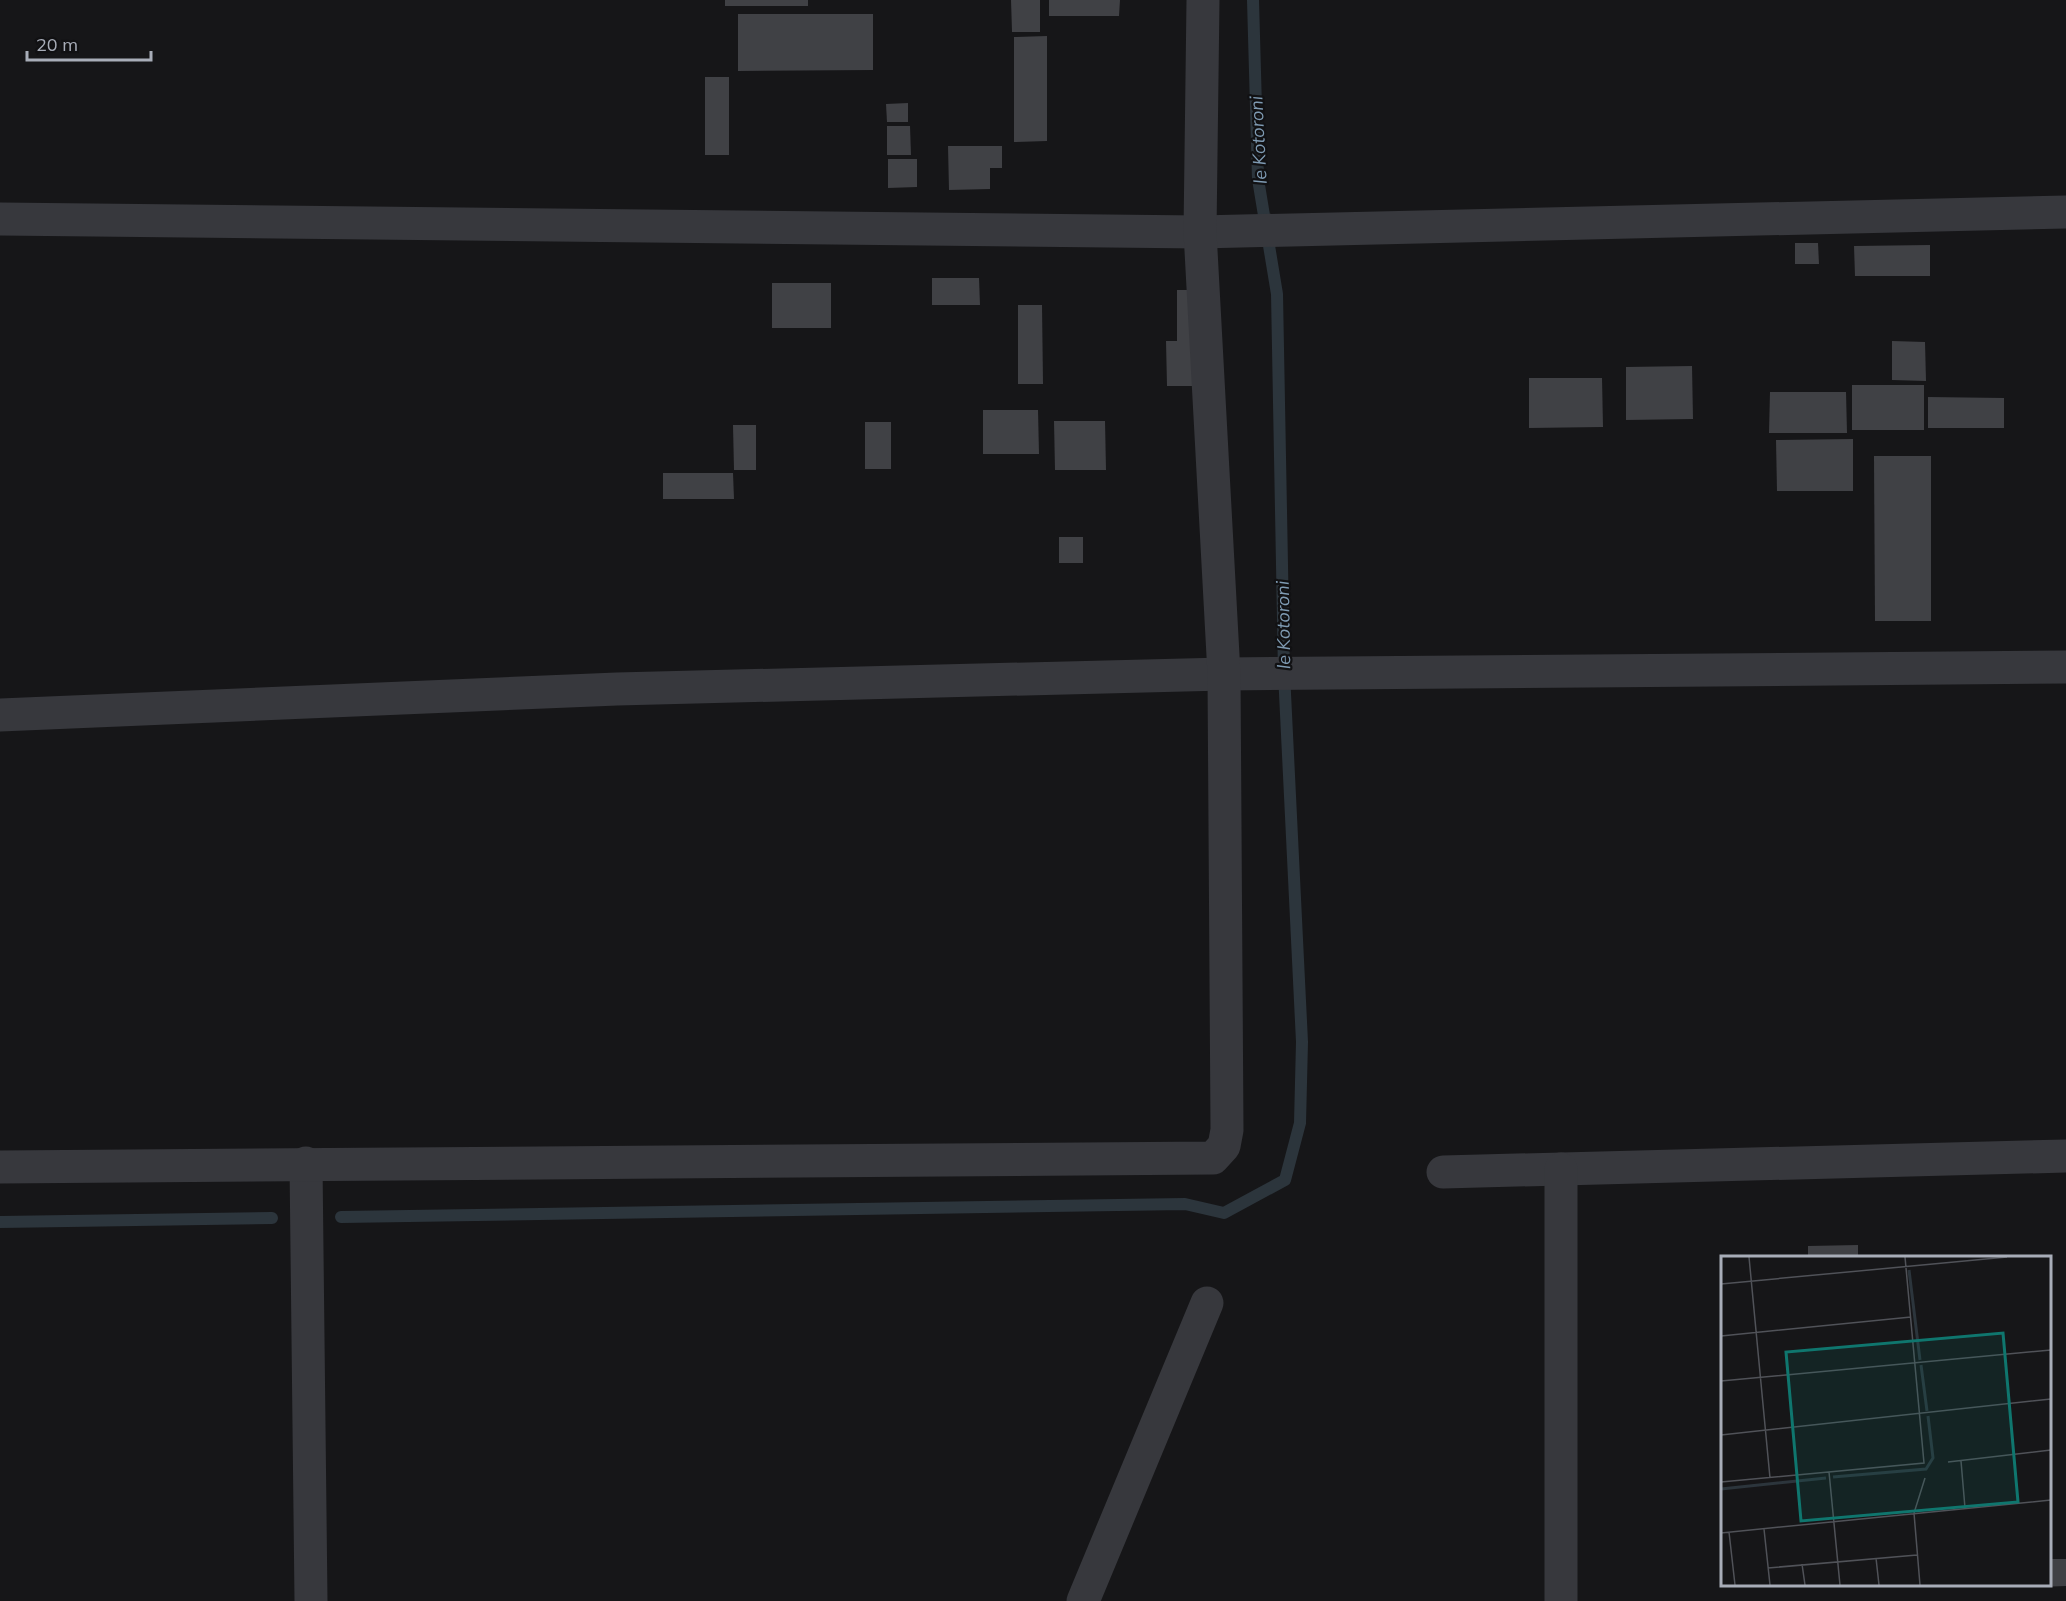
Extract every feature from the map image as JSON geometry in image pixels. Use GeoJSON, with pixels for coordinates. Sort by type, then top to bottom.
{"type":"FeatureCollection","features":[{"type":"Feature","properties":{"kind":"street"},"geometry":{"type":"LineString","coordinates":[[0,1167],[1213,1158],[1224,1146],[1227,1130],[1224,674],[1215,232],[1203,0]]}},
{"type":"Feature","properties":{"kind":"street"},"geometry":{"type":"LineString","coordinates":[[0,219],[1215,232],[2066,212]]}},
{"type":"Feature","properties":{"kind":"street"},"geometry":{"type":"LineString","coordinates":[[0,715],[617,689],[1224,674],[2066,667]]}},
{"type":"Feature","properties":{"kind":"street"},"geometry":{"type":"LineString","coordinates":[[1443,1172],[2066,1156]]}},
{"type":"Feature","properties":{"kind":"street"},"geometry":{"type":"LineString","coordinates":[[306,1163],[311,1601]]}},
{"type":"Feature","properties":{"kind":"street"},"geometry":{"type":"LineString","coordinates":[[1561,1169],[1561,1601]]}},
{"type":"Feature","properties":{"kind":"street"},"geometry":{"type":"LineString","coordinates":[[1083,1601],[1207,1303]]}},
{"type":"Feature","properties":{"kind":"building"},"geometry":{"type":"Polygon","coordinates":[[[725,0],[808,0],[808,6],[725,6],[725,0]]]}},
{"type":"Feature","properties":{"kind":"building"},"geometry":{"type":"Polygon","coordinates":[[[1011,0],[1040,0],[1040,32],[1012,32],[1011,0]]]}},
{"type":"Feature","properties":{"kind":"building"},"geometry":{"type":"Polygon","coordinates":[[[1049,0],[1120,0],[1119,16],[1049,16],[1049,0]]]}},
{"type":"Feature","properties":{"kind":"building"},"geometry":{"type":"Polygon","coordinates":[[[738,14],[873,14],[873,70],[738,71],[738,14]]]}},
{"type":"Feature","properties":{"kind":"building"},"geometry":{"type":"Polygon","coordinates":[[[1047,36],[1047,141],[1014,142],[1014,37],[1047,36]]]}},
{"type":"Feature","properties":{"kind":"building"},"geometry":{"type":"Polygon","coordinates":[[[705,77],[729,77],[729,155],[705,155],[705,77]]]}},
{"type":"Feature","properties":{"kind":"building"},"geometry":{"type":"Polygon","coordinates":[[[908,103],[908,122],[887,122],[886,104],[908,103]]]}},
{"type":"Feature","properties":{"kind":"building"},"geometry":{"type":"Polygon","coordinates":[[[887,126],[910,126],[911,155],[887,155],[887,126]]]}},
{"type":"Feature","properties":{"kind":"building"},"geometry":{"type":"Polygon","coordinates":[[[948,146],[1002,146],[1002,168],[990,168],[990,189],[949,190],[948,146]]]}},
{"type":"Feature","properties":{"kind":"building"},"geometry":{"type":"Polygon","coordinates":[[[888,159],[917,159],[917,187],[888,188],[888,159]]]}},
{"type":"Feature","properties":{"kind":"building"},"geometry":{"type":"Polygon","coordinates":[[[1795,243],[1818,243],[1819,264],[1795,264],[1795,243]]]}},
{"type":"Feature","properties":{"kind":"building"},"geometry":{"type":"Polygon","coordinates":[[[1930,245],[1930,276],[1855,276],[1854,246],[1930,245]]]}},
{"type":"Feature","properties":{"kind":"building"},"geometry":{"type":"Polygon","coordinates":[[[932,278],[979,278],[980,305],[932,305],[932,278]]]}},
{"type":"Feature","properties":{"kind":"building"},"geometry":{"type":"Polygon","coordinates":[[[772,283],[831,283],[831,328],[772,328],[772,283]]]}},
{"type":"Feature","properties":{"kind":"building"},"geometry":{"type":"Polygon","coordinates":[[[1177,290],[1206,290],[1206,386],[1167,386],[1166,341],[1177,341],[1177,290]]]}},
{"type":"Feature","properties":{"kind":"building"},"geometry":{"type":"Polygon","coordinates":[[[1018,305],[1042,305],[1043,384],[1018,384],[1018,305]]]}},
{"type":"Feature","properties":{"kind":"building"},"geometry":{"type":"Polygon","coordinates":[[[1892,341],[1925,342],[1926,381],[1892,380],[1892,341]]]}},
{"type":"Feature","properties":{"kind":"building"},"geometry":{"type":"Polygon","coordinates":[[[1692,366],[1693,419],[1626,420],[1626,367],[1692,366]]]}},
{"type":"Feature","properties":{"kind":"building"},"geometry":{"type":"Polygon","coordinates":[[[1529,378],[1602,378],[1603,427],[1529,428],[1529,378]]]}},
{"type":"Feature","properties":{"kind":"building"},"geometry":{"type":"Polygon","coordinates":[[[1852,385],[1924,385],[1924,430],[1852,430],[1852,385]]]}},
{"type":"Feature","properties":{"kind":"building"},"geometry":{"type":"Polygon","coordinates":[[[1770,392],[1846,392],[1847,433],[1769,433],[1770,392]]]}},
{"type":"Feature","properties":{"kind":"building"},"geometry":{"type":"Polygon","coordinates":[[[1928,397],[2004,398],[2004,428],[1928,428],[1928,397]]]}},
{"type":"Feature","properties":{"kind":"building"},"geometry":{"type":"Polygon","coordinates":[[[983,410],[1038,410],[1039,454],[983,454],[983,410]]]}},
{"type":"Feature","properties":{"kind":"building"},"geometry":{"type":"Polygon","coordinates":[[[1054,421],[1105,421],[1106,470],[1055,470],[1054,421]]]}},
{"type":"Feature","properties":{"kind":"building"},"geometry":{"type":"Polygon","coordinates":[[[865,422],[891,422],[891,469],[865,469],[865,422]]]}},
{"type":"Feature","properties":{"kind":"building"},"geometry":{"type":"Polygon","coordinates":[[[733,425],[756,425],[756,470],[734,470],[733,425]]]}},
{"type":"Feature","properties":{"kind":"building"},"geometry":{"type":"Polygon","coordinates":[[[1853,439],[1853,491],[1777,491],[1776,440],[1853,439]]]}},
{"type":"Feature","properties":{"kind":"building"},"geometry":{"type":"Polygon","coordinates":[[[1874,456],[1931,456],[1931,621],[1875,621],[1874,456]]]}},
{"type":"Feature","properties":{"kind":"building"},"geometry":{"type":"Polygon","coordinates":[[[663,473],[733,473],[734,499],[663,499],[663,473]]]}},
{"type":"Feature","properties":{"kind":"building"},"geometry":{"type":"Polygon","coordinates":[[[1059,537],[1083,537],[1083,563],[1059,563],[1059,537]]]}},
{"type":"Feature","properties":{"kind":"building"},"geometry":{"type":"Polygon","coordinates":[[[1858,1245],[1858,1256],[1808,1256],[1808,1246],[1858,1245]]]}},
{"type":"Feature","properties":{"kind":"building"},"geometry":{"type":"Polygon","coordinates":[[[2051,1559],[2066,1559],[2066,1586],[2039,1587],[2051,1586],[2051,1559]]]}},
{"type":"Feature","properties":{"kind":"waterway","name":"le Kotoroni"},"geometry":{"type":"LineString","coordinates":[[341,1217],[1185,1204],[1224,1213],[1285,1180],[1300,1123],[1302,1042],[1284,673],[1277,294],[1258,179],[1253,0]]}},
{"type":"Feature","properties":{"kind":"waterway"},"geometry":{"type":"LineString","coordinates":[[0,1222],[272,1218]]}}]}
